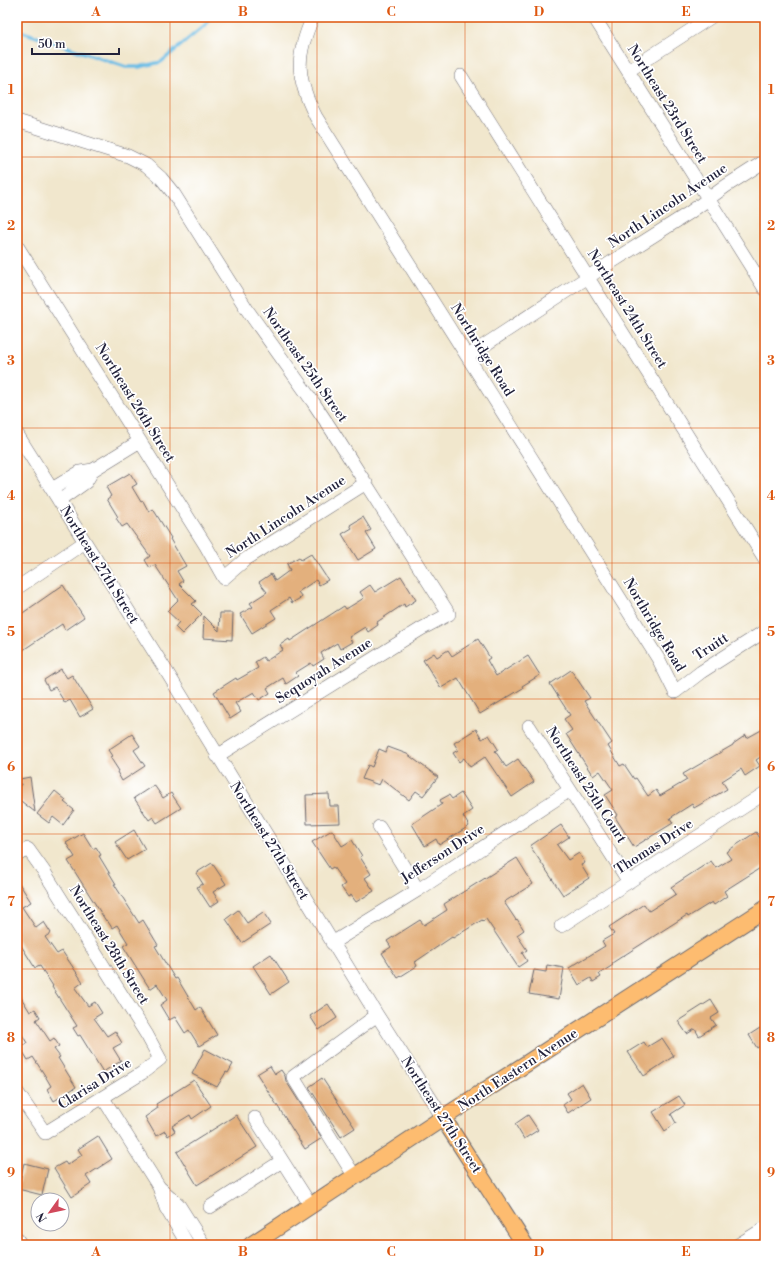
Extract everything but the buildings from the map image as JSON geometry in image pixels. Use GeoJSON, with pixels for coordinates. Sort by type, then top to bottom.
{"type":"FeatureCollection","features":[{"type":"Feature","properties":{"kind":"main road","name":"North Eastern Avenue"},"geometry":{"type":"LineString","coordinates":[[251,1245],[443,1118],[765,909]]}},
{"type":"Feature","properties":{"kind":"main road","name":"Northeast 27th Street"},"geometry":{"type":"LineString","coordinates":[[443,1118],[525,1245]]}},
{"type":"Feature","properties":{"kind":"street","name":"Northridge Road"},"geometry":{"type":"LineString","coordinates":[[313,17],[305,35],[299,65],[302,87],[307,100],[322,127],[659,660],[675,692]]}},
{"type":"Feature","properties":{"kind":"street","name":"Northeast 23rd Street"},"geometry":{"type":"LineString","coordinates":[[594,17],[765,289]]}},
{"type":"Feature","properties":{"kind":"street"},"geometry":{"type":"LineString","coordinates":[[628,71],[711,17]]}},
{"type":"Feature","properties":{"kind":"street","name":"Northeast 24th Street"},"geometry":{"type":"LineString","coordinates":[[461,76],[765,559]]}},
{"type":"Feature","properties":{"kind":"street","name":"Northeast 25th Street"},"geometry":{"type":"LineString","coordinates":[[17,121],[128,156],[146,165],[168,186],[248,311],[313,402],[449,614]]}},
{"type":"Feature","properties":{"kind":"street","name":"North Lincoln Avenue"},"geometry":{"type":"LineString","coordinates":[[468,356],[588,277],[682,218],[726,186],[765,161]]}},
{"type":"Feature","properties":{"kind":"street","name":"Northeast 26th Street"},"geometry":{"type":"LineString","coordinates":[[17,246],[206,546],[224,578]]}},
{"type":"Feature","properties":{"kind":"street","name":"Northeast 27th Street"},"geometry":{"type":"LineString","coordinates":[[17,434],[165,669],[332,943],[443,1118]]}},
{"type":"Feature","properties":{"kind":"street"},"geometry":{"type":"LineString","coordinates":[[52,489],[80,472],[93,470],[140,441]]}},
{"type":"Feature","properties":{"kind":"street"},"geometry":{"type":"LineString","coordinates":[[59,500],[86,482],[93,470]]}},
{"type":"Feature","properties":{"kind":"street","name":"North Lincoln Avenue"},"geometry":{"type":"LineString","coordinates":[[224,578],[246,559],[366,483]]}},
{"type":"Feature","properties":{"kind":"street"},"geometry":{"type":"LineString","coordinates":[[17,588],[85,542]]}},
{"type":"Feature","properties":{"kind":"street","name":"Sequoyah Avenue"},"geometry":{"type":"LineString","coordinates":[[217,756],[421,629],[449,614]]}},
{"type":"Feature","properties":{"kind":"street","name":"Truitt"},"geometry":{"type":"LineString","coordinates":[[675,692],[701,672],[764,634]]}},
{"type":"Feature","properties":{"kind":"street","name":"Northeast 25th Court"},"geometry":{"type":"LineString","coordinates":[[529,726],[629,882]]}},
{"type":"Feature","properties":{"kind":"street","name":"Jefferson Drive"},"geometry":{"type":"LineString","coordinates":[[332,943],[418,890],[570,790]]}},
{"type":"Feature","properties":{"kind":"street","name":"Thomas Drive"},"geometry":{"type":"LineString","coordinates":[[560,926],[765,793]]}},
{"type":"Feature","properties":{"kind":"street"},"geometry":{"type":"LineString","coordinates":[[379,827],[418,890]]}},
{"type":"Feature","properties":{"kind":"street","name":"Northeast 28th Street"},"geometry":{"type":"LineString","coordinates":[[22,852],[43,870],[139,1022],[160,1059]]}},
{"type":"Feature","properties":{"kind":"street"},"geometry":{"type":"LineString","coordinates":[[355,1177],[293,1077],[377,1015]]}},
{"type":"Feature","properties":{"kind":"street","name":"Clarisa Drive"},"geometry":{"type":"LineString","coordinates":[[17,1092],[45,1133],[142,1073],[160,1059]]}},
{"type":"Feature","properties":{"kind":"street"},"geometry":{"type":"LineString","coordinates":[[103,1098],[159,1187],[166,1208],[188,1245]]}},
{"type":"Feature","properties":{"kind":"street"},"geometry":{"type":"LineString","coordinates":[[255,1118],[311,1206]]}},
{"type":"Feature","properties":{"kind":"street"},"geometry":{"type":"LineString","coordinates":[[210,1207],[282,1161]]}},
{"type":"Feature","properties":{"kind":"street"},"geometry":{"type":"LineString","coordinates":[[159,1187],[178,1204],[204,1245]]}},
{"type":"Feature","properties":{"kind":"street"},"geometry":{"type":"LineString","coordinates":[[741,1244],[765,1228]]}},
{"type":"Feature","properties":{"kind":"street"},"geometry":{"type":"LineString","coordinates":[[17,1239],[21,1245]]}},
{"type":"Feature","properties":{"kind":"waterway"},"geometry":{"type":"LineString","coordinates":[[17,30],[126,67],[139,67],[161,62],[205,25],[210,17]]}}]}
